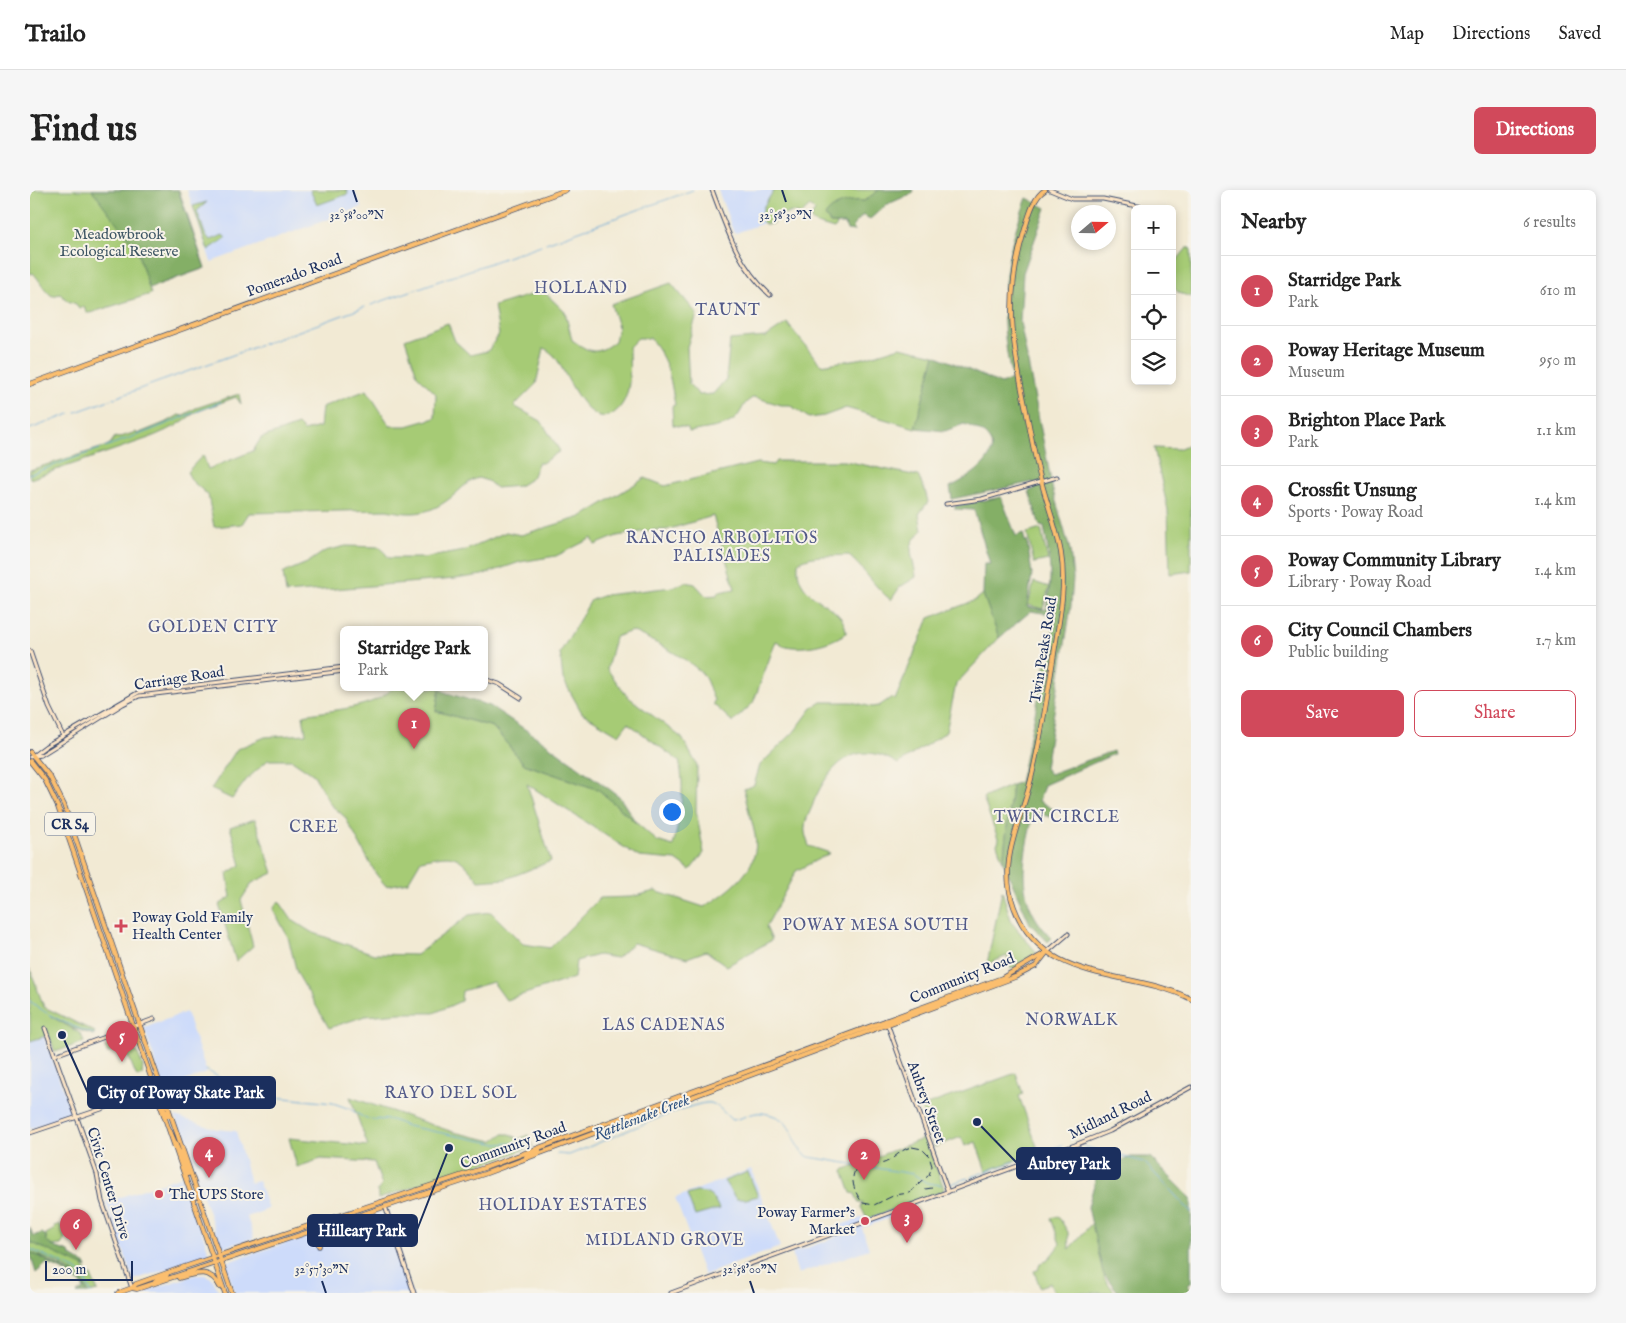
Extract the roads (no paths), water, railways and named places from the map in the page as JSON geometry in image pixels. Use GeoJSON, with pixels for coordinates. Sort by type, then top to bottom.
{"type":"FeatureCollection","features":[{"type":"Feature","properties":{"kind":"main road","name":"Pomerado Road"},"geometry":{"type":"LineString","coordinates":[[30,384],[566,190]]}},
{"type":"Feature","properties":{"kind":"main road","name":"Twin Peaks Road"},"geometry":{"type":"LineString","coordinates":[[1042,191],[1031,212],[1018,253],[1011,306],[1013,347],[1041,482],[1061,551],[1063,594],[1040,741],[1012,840],[1007,868],[1008,886],[1014,908],[1027,932],[1047,952],[1070,966],[1158,986],[1191,998]]}},
{"type":"Feature","properties":{"kind":"main road","name":"CR S4"},"geometry":{"type":"LineString","coordinates":[[31,757],[56,801],[224,1293]]}},
{"type":"Feature","properties":{"kind":"main road","name":"CR S4"},"geometry":{"type":"LineString","coordinates":[[31,757],[50,777],[60,797],[232,1293]]}},
{"type":"Feature","properties":{"kind":"main road"},"geometry":{"type":"LineString","coordinates":[[96,919],[103,931],[106,932]]}},
{"type":"Feature","properties":{"kind":"main road","name":"Community Road"},"geometry":{"type":"LineString","coordinates":[[132,1288],[137,1290],[525,1159],[742,1078],[1005,976],[1047,952]]}},
{"type":"Feature","properties":{"kind":"main road"},"geometry":{"type":"LineString","coordinates":[[111,963],[117,962]]}},
{"type":"Feature","properties":{"kind":"main road","name":"Community Road"},"geometry":{"type":"LineString","coordinates":[[118,1293],[168,1272],[502,1162],[711,1084],[886,1022]]}},
{"type":"Feature","properties":{"kind":"main road"},"geometry":{"type":"LineString","coordinates":[[141,1048],[149,1064],[152,1063]]}},
{"type":"Feature","properties":{"kind":"main road"},"geometry":{"type":"LineString","coordinates":[[690,1097],[710,1087],[711,1084],[714,1085],[734,1078],[742,1078]]}},
{"type":"Feature","properties":{"kind":"main road"},"geometry":{"type":"LineString","coordinates":[[155,1091],[159,1092],[168,1108]]}},
{"type":"Feature","properties":{"kind":"main road"},"geometry":{"type":"LineString","coordinates":[[159,1101],[167,1115],[170,1115]]}},
{"type":"Feature","properties":{"kind":"main road"},"geometry":{"type":"LineString","coordinates":[[169,1129],[180,1152],[183,1153]]}},
{"type":"Feature","properties":{"kind":"main road"},"geometry":{"type":"LineString","coordinates":[[525,1159],[539,1150],[540,1147]]}},
{"type":"Feature","properties":{"kind":"main road"},"geometry":{"type":"LineString","coordinates":[[513,1163],[514,1160],[528,1152]]}},
{"type":"Feature","properties":{"kind":"main road"},"geometry":{"type":"LineString","coordinates":[[178,1156],[182,1156],[192,1177]]}},
{"type":"Feature","properties":{"kind":"main road"},"geometry":{"type":"LineString","coordinates":[[484,1174],[483,1171],[502,1162]]}},
{"type":"Feature","properties":{"kind":"main road"},"geometry":{"type":"LineString","coordinates":[[467,1180],[466,1177],[481,1169]]}},
{"type":"Feature","properties":{"kind":"main road"},"geometry":{"type":"LineString","coordinates":[[188,1184],[199,1207],[203,1210]]}},
{"type":"Feature","properties":{"kind":"main road"},"geometry":{"type":"LineString","coordinates":[[320,1229],[319,1246],[313,1231],[314,1227],[347,1214]]}},
{"type":"Feature","properties":{"kind":"main road"},"geometry":{"type":"LineString","coordinates":[[348,1220],[354,1228]]}},
{"type":"Feature","properties":{"kind":"main road"},"geometry":{"type":"LineString","coordinates":[[284,1241],[302,1232],[302,1228]]}},
{"type":"Feature","properties":{"kind":"main road"},"geometry":{"type":"LineString","coordinates":[[267,1246],[268,1243],[285,1234]]}},
{"type":"Feature","properties":{"kind":"main road"},"geometry":{"type":"LineString","coordinates":[[153,1284],[168,1272]]}},
{"type":"Feature","properties":{"kind":"main road"},"geometry":{"type":"LineString","coordinates":[[162,1281],[198,1272],[205,1273],[216,1280],[224,1293]]}},
{"type":"Feature","properties":{"kind":"street"},"geometry":{"type":"LineString","coordinates":[[712,190],[735,249],[750,274],[770,295]]}},
{"type":"Feature","properties":{"kind":"street"},"geometry":{"type":"LineString","coordinates":[[1050,190],[1072,199],[1103,200],[1131,205]]}},
{"type":"Feature","properties":{"kind":"street"},"geometry":{"type":"LineString","coordinates":[[946,504],[982,499],[1057,476]]}},
{"type":"Feature","properties":{"kind":"street"},"geometry":{"type":"LineString","coordinates":[[30,651],[49,707],[64,738]]}},
{"type":"Feature","properties":{"kind":"street","name":"Carriage Road"},"geometry":{"type":"LineString","coordinates":[[31,757],[40,755],[129,696],[144,691],[168,690],[340,669]]}},
{"type":"Feature","properties":{"kind":"street"},"geometry":{"type":"LineString","coordinates":[[488,680],[500,684],[521,698]]}},
{"type":"Feature","properties":{"kind":"street"},"geometry":{"type":"LineString","coordinates":[[1047,952],[1068,934]]}},
{"type":"Feature","properties":{"kind":"street"},"geometry":{"type":"LineString","coordinates":[[55,1055],[154,1019]]}},
{"type":"Feature","properties":{"kind":"street","name":"Aubrey Street"},"geometry":{"type":"LineString","coordinates":[[886,1022],[948,1192]]}},
{"type":"Feature","properties":{"kind":"street","name":"Civic Center Drive"},"geometry":{"type":"LineString","coordinates":[[45,1028],[98,1178],[102,1201],[132,1288]]}},
{"type":"Feature","properties":{"kind":"street","name":"Midland Road"},"geometry":{"type":"LineString","coordinates":[[671,1293],[1110,1131],[1191,1087]]}},
{"type":"Feature","properties":{"kind":"street"},"geometry":{"type":"LineString","coordinates":[[30,1133],[155,1091]]}},
{"type":"Feature","properties":{"kind":"street"},"geometry":{"type":"LineString","coordinates":[[383,1202],[414,1293]]}},
{"type":"Feature","properties":{"kind":"waterway"},"geometry":{"type":"LineString","coordinates":[[546,243],[693,190]]}},
{"type":"Feature","properties":{"kind":"waterway"},"geometry":{"type":"LineString","coordinates":[[371,305],[541,245]]}},
{"type":"Feature","properties":{"kind":"waterway"},"geometry":{"type":"LineString","coordinates":[[76,412],[365,307]]}},
{"type":"Feature","properties":{"kind":"waterway"},"geometry":{"type":"LineString","coordinates":[[30,474],[146,432],[221,402]]}},
{"type":"Feature","properties":{"kind":"waterway"},"geometry":{"type":"LineString","coordinates":[[30,429],[70,414]]}},
{"type":"Feature","properties":{"kind":"waterway","name":"Rattlesnake Creek"},"geometry":{"type":"LineString","coordinates":[[30,1001],[60,1020],[94,1034]]}},
{"type":"Feature","properties":{"kind":"waterway","name":"Rattlesnake Creek"},"geometry":{"type":"LineString","coordinates":[[206,1070],[224,1080]]}},
{"type":"Feature","properties":{"kind":"waterway","name":"Rattlesnake Creek"},"geometry":{"type":"LineString","coordinates":[[237,1087],[255,1095],[333,1103],[350,1109],[366,1119],[392,1120],[407,1126],[498,1144],[514,1143],[523,1149]]}},
{"type":"Feature","properties":{"kind":"waterway","name":"Rattlesnake Creek"},"geometry":{"type":"LineString","coordinates":[[557,1154],[569,1155],[685,1108],[711,1103],[732,1120],[759,1113],[775,1116],[788,1126],[797,1146],[809,1157],[913,1174],[927,1183],[941,1185]]}},
{"type":"Feature","properties":{"kind":"waterway","name":"Rattlesnake Creek"},"geometry":{"type":"LineString","coordinates":[[948,1185],[1062,1145]]}},
{"type":"Feature","properties":{"kind":"waterway","name":"Rattlesnake Creek"},"geometry":{"type":"LineString","coordinates":[[1085,1147],[1144,1162],[1191,1212]]}},
{"type":"Feature","properties":{"kind":"waterway"},"geometry":{"type":"LineString","coordinates":[[30,1249],[75,1269],[83,1275],[91,1293]]}},
{"type":"Feature","properties":{"kind":"railway"},"geometry":{"type":"LineString","coordinates":[[912,1147],[922,1149],[929,1156],[932,1166],[929,1175],[909,1193],[895,1195],[874,1205],[863,1203],[853,1182],[856,1169],[866,1165],[884,1163],[912,1147]]}},
{"type":"Feature","properties":{"kind":"railway"},"geometry":{"type":"LineString","coordinates":[[925,1189],[932,1188]]}},
{"type":"Feature","properties":{"kind":"place","name":"Starridge Park"},"geometry":{"type":"Point","coordinates":[414,749]}},
{"type":"Feature","properties":{"kind":"place","name":"Poway Gold Family Health Center"},"geometry":{"type":"Point","coordinates":[121,926]}},
{"type":"Feature","properties":{"kind":"place","name":"City of Poway Skate Park"},"geometry":{"type":"Point","coordinates":[62,1035]}},
{"type":"Feature","properties":{"kind":"place","name":"Poway Community Library"},"geometry":{"type":"Point","coordinates":[122,1062]}},
{"type":"Feature","properties":{"kind":"place","name":"Aubrey Park"},"geometry":{"type":"Point","coordinates":[977,1122]}},
{"type":"Feature","properties":{"kind":"place","name":"Hilleary Park"},"geometry":{"type":"Point","coordinates":[449,1148]}},
{"type":"Feature","properties":{"kind":"place","name":"Crossfit Unsung"},"geometry":{"type":"Point","coordinates":[209,1178]}},
{"type":"Feature","properties":{"kind":"place","name":"Poway Heritage Museum"},"geometry":{"type":"Point","coordinates":[864,1180]}},
{"type":"Feature","properties":{"kind":"place","name":"The UPS Store"},"geometry":{"type":"Point","coordinates":[159,1194]}},
{"type":"Feature","properties":{"kind":"place","name":"Poway Farmer's Market"},"geometry":{"type":"Point","coordinates":[865,1221]}},
{"type":"Feature","properties":{"kind":"place","name":"Brighton Place Park"},"geometry":{"type":"Point","coordinates":[907,1243]}},
{"type":"Feature","properties":{"kind":"place","name":"City Council Chambers"},"geometry":{"type":"Point","coordinates":[76,1250]}},
{"type":"Feature","properties":{"kind":"district","name":"HOLLAND"},"geometry":{"type":"Point","coordinates":[581,287]}},
{"type":"Feature","properties":{"kind":"district","name":"TAUNT"},"geometry":{"type":"Point","coordinates":[728,309]}},
{"type":"Feature","properties":{"kind":"district","name":"RANCHO ARBOLITOS PALISADES"},"geometry":{"type":"Point","coordinates":[722,546]}},
{"type":"Feature","properties":{"kind":"district","name":"GOLDEN CITY"},"geometry":{"type":"Point","coordinates":[213,626]}},
{"type":"Feature","properties":{"kind":"district","name":"TWIN CIRCLE"},"geometry":{"type":"Point","coordinates":[1057,816]}},
{"type":"Feature","properties":{"kind":"district","name":"CREE"},"geometry":{"type":"Point","coordinates":[314,826]}},
{"type":"Feature","properties":{"kind":"district","name":"POWAY MESA SOUTH"},"geometry":{"type":"Point","coordinates":[876,924]}},
{"type":"Feature","properties":{"kind":"district","name":"NORWALK"},"geometry":{"type":"Point","coordinates":[1072,1019]}},
{"type":"Feature","properties":{"kind":"district","name":"LAS CADENAS"},"geometry":{"type":"Point","coordinates":[664,1024]}},
{"type":"Feature","properties":{"kind":"district","name":"RAYO DEL SOL"},"geometry":{"type":"Point","coordinates":[451,1092]}},
{"type":"Feature","properties":{"kind":"district","name":"HOLIDAY ESTATES"},"geometry":{"type":"Point","coordinates":[563,1204]}},
{"type":"Feature","properties":{"kind":"district","name":"MIDLAND GROVE"},"geometry":{"type":"Point","coordinates":[665,1239]}},
{"type":"Feature","properties":{"kind":"park label","name":"Meadowbrook Ecological Reserve"},"geometry":{"type":"Point","coordinates":[119,242]}}]}
